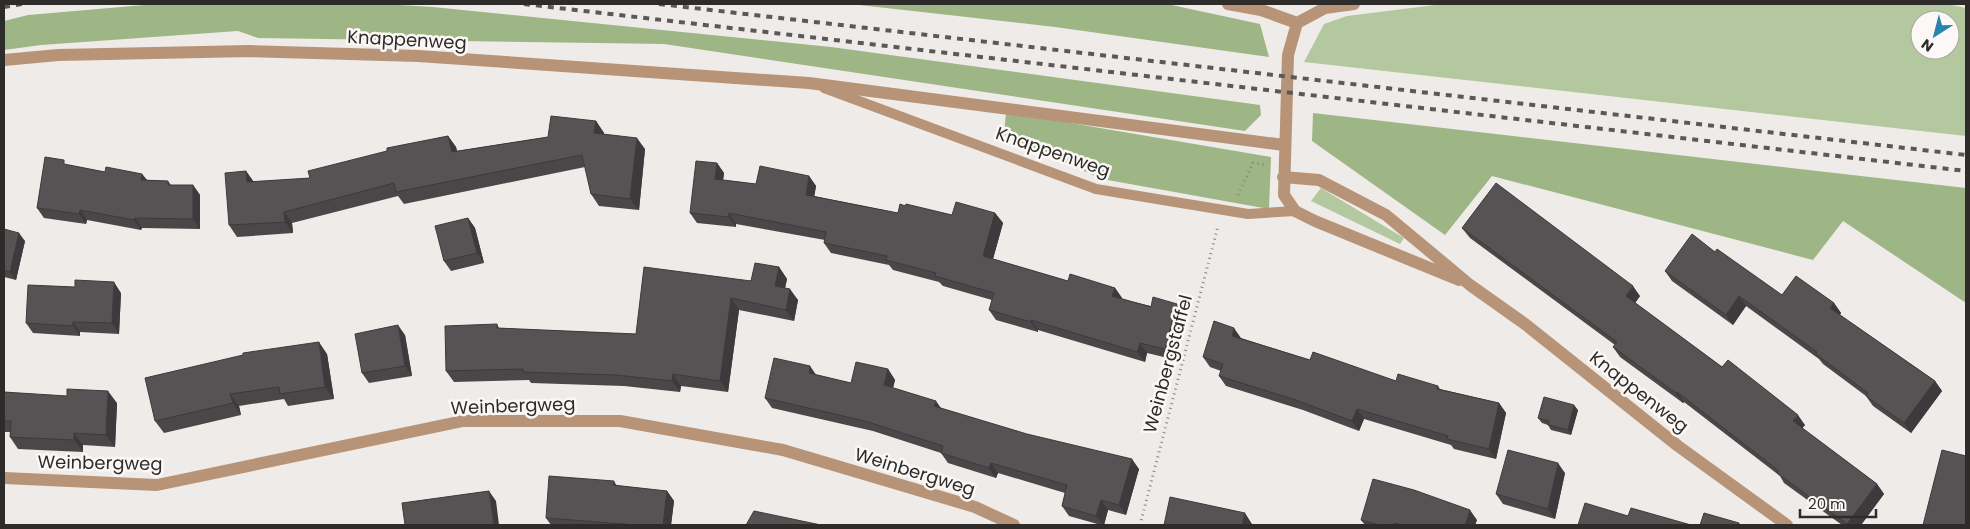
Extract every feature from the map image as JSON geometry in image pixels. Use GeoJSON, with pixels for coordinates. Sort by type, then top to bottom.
{"type":"FeatureCollection","features":[{"type":"Feature","properties":{"kind":"street"},"geometry":{"type":"LineString","coordinates":[[1228,4],[1262,7],[1297,23]]}},
{"type":"Feature","properties":{"kind":"street"},"geometry":{"type":"LineString","coordinates":[[1295,211],[1284,195],[1284,145],[1288,55],[1297,23],[1325,8],[1354,4]]}},
{"type":"Feature","properties":{"kind":"street","name":"Knappenweg"},"geometry":{"type":"LineString","coordinates":[[4,60],[58,55],[249,51],[418,56],[808,83],[1284,145]]}},
{"type":"Feature","properties":{"kind":"street","name":"Knappenweg"},"geometry":{"type":"LineString","coordinates":[[1284,177],[1319,180],[1386,215],[1470,285],[1525,324],[1678,446],[1787,525]]}},
{"type":"Feature","properties":{"kind":"street","name":"Knappenweg"},"geometry":{"type":"LineString","coordinates":[[1295,211],[1378,248],[1470,285]]}},
{"type":"Feature","properties":{"kind":"street","name":"Weinbergweg"},"geometry":{"type":"LineString","coordinates":[[4,478],[157,485],[463,421],[620,421],[783,450],[975,508],[1014,525]]}},
{"type":"Feature","properties":{"kind":"lane","name":"Knappenweg"},"geometry":{"type":"LineString","coordinates":[[808,83],[1096,189],[1248,214],[1295,211]]}},
{"type":"Feature","properties":{"kind":"path"},"geometry":{"type":"LineString","coordinates":[[1248,176],[1253,163]]}},
{"type":"Feature","properties":{"kind":"path","name":"Weinbergstaffel"},"geometry":{"type":"LineString","coordinates":[[1140,525],[1222,210]]}},
{"type":"Feature","properties":{"kind":"green space"},"geometry":{"type":"Polygon","coordinates":[[[156,4],[383,4],[433,7],[831,47],[1260,105],[1261,115],[1245,131],[664,44],[258,38],[238,31],[41,45],[4,50],[4,21],[28,15],[156,4]]]}},
{"type":"Feature","properties":{"kind":"green space"},"geometry":{"type":"Polygon","coordinates":[[[850,4],[1167,4],[1260,24],[1269,57],[1055,27],[850,4]]]}},
{"type":"Feature","properties":{"kind":"green space"},"geometry":{"type":"Polygon","coordinates":[[[1443,4],[1947,4],[1966,8],[1966,136],[1304,62],[1324,24],[1347,16],[1443,4]]]}},
{"type":"Feature","properties":{"kind":"green space"},"geometry":{"type":"Polygon","coordinates":[[[1006,112],[1271,157],[1269,209],[1102,179],[1004,135],[1006,112]]]}},
{"type":"Feature","properties":{"kind":"green space"},"geometry":{"type":"Polygon","coordinates":[[[1313,113],[1966,188],[1966,303],[1843,221],[1813,260],[1492,176],[1445,235],[1312,141],[1313,113]]]}},
{"type":"Feature","properties":{"kind":"green space"},"geometry":{"type":"Polygon","coordinates":[[[1321,188],[1404,238],[1400,244],[1311,201],[1321,188]]]}},
{"type":"Feature","properties":{"kind":"building"},"geometry":{"type":"Polygon","coordinates":[[[551,116],[596,121],[594,133],[637,138],[630,199],[591,194],[582,155],[396,192],[394,183],[284,212],[285,222],[229,225],[225,173],[246,171],[247,182],[310,178],[308,171],[387,151],[387,148],[448,136],[452,152],[548,137],[551,116]]]}},
{"type":"Feature","properties":{"kind":"building"},"geometry":{"type":"Polygon","coordinates":[[[45,157],[64,160],[64,164],[105,172],[106,167],[142,174],[141,180],[168,181],[168,185],[193,185],[193,219],[135,218],[134,220],[80,210],[79,214],[37,208],[45,157]]]}},
{"type":"Feature","properties":{"kind":"building"},"geometry":{"type":"Polygon","coordinates":[[[696,161],[717,163],[715,179],[756,184],[760,166],[809,176],[806,195],[898,213],[900,204],[905,206],[906,204],[952,215],[956,202],[995,213],[983,256],[1068,281],[1070,274],[1115,288],[1112,296],[1151,307],[1153,297],[1177,304],[1165,349],[1140,343],[1137,352],[1031,320],[1031,322],[989,310],[994,293],[935,276],[936,273],[886,260],[887,256],[824,243],[826,232],[729,213],[729,217],[690,213],[696,161]]]}},
{"type":"Feature","properties":{"kind":"building"},"geometry":{"type":"Polygon","coordinates":[[[1496,183],[1633,286],[1626,296],[1722,367],[1728,360],[1798,415],[1793,421],[1877,484],[1847,524],[1777,473],[1779,471],[1677,392],[1613,347],[1617,342],[1462,228],[1496,183]]]}},
{"type":"Feature","properties":{"kind":"building"},"geometry":{"type":"Polygon","coordinates":[[[468,218],[477,253],[444,261],[435,226],[468,218]]]}},
{"type":"Feature","properties":{"kind":"building"},"geometry":{"type":"Polygon","coordinates":[[[4,229],[19,233],[10,272],[4,270],[4,229]]]}},
{"type":"Feature","properties":{"kind":"building"},"geometry":{"type":"Polygon","coordinates":[[[1692,234],[1715,252],[1717,249],[1782,295],[1796,276],[1834,303],[1830,308],[1935,381],[1904,423],[1866,396],[1868,393],[1816,354],[1817,352],[1739,296],[1726,315],[1665,271],[1692,234]]]}},
{"type":"Feature","properties":{"kind":"building"},"geometry":{"type":"Polygon","coordinates":[[[755,263],[779,267],[775,286],[790,289],[786,310],[731,298],[720,381],[673,374],[672,381],[616,375],[523,372],[523,369],[446,371],[445,326],[497,324],[497,328],[636,334],[644,267],[751,281],[755,263]]]}},
{"type":"Feature","properties":{"kind":"building"},"geometry":{"type":"Polygon","coordinates":[[[75,280],[114,282],[112,323],[73,322],[73,326],[26,323],[28,285],[75,287],[75,280]]]}},
{"type":"Feature","properties":{"kind":"building"},"geometry":{"type":"Polygon","coordinates":[[[1214,321],[1234,328],[1232,336],[1310,360],[1313,352],[1396,381],[1398,374],[1438,386],[1437,389],[1499,403],[1489,449],[1447,439],[1448,436],[1357,409],[1352,421],[1296,400],[1219,376],[1223,364],[1203,357],[1214,321]]]}},
{"type":"Feature","properties":{"kind":"building"},"geometry":{"type":"Polygon","coordinates":[[[398,325],[405,366],[362,373],[355,334],[398,325]]]}},
{"type":"Feature","properties":{"kind":"building"},"geometry":{"type":"Polygon","coordinates":[[[319,342],[325,387],[280,394],[279,387],[230,394],[233,403],[155,421],[145,378],[243,355],[243,353],[319,342]]]}},
{"type":"Feature","properties":{"kind":"building"},"geometry":{"type":"Polygon","coordinates":[[[774,358],[810,366],[809,373],[851,383],[856,362],[888,369],[884,385],[936,401],[934,406],[1027,434],[1132,459],[1119,505],[1101,500],[1096,516],[1062,506],[1067,485],[991,463],[989,468],[941,453],[943,446],[865,421],[765,398],[774,358]]]}},
{"type":"Feature","properties":{"kind":"building"},"geometry":{"type":"Polygon","coordinates":[[[67,389],[108,391],[106,435],[74,433],[74,440],[10,437],[11,421],[4,421],[4,392],[67,396],[67,389]]]}},
{"type":"Feature","properties":{"kind":"building"},"geometry":{"type":"Polygon","coordinates":[[[1544,397],[1574,405],[1568,430],[1548,425],[1549,421],[1538,418],[1544,397]]]}},
{"type":"Feature","properties":{"kind":"building"},"geometry":{"type":"Polygon","coordinates":[[[1508,450],[1558,463],[1548,509],[1496,494],[1508,450]]]}},
{"type":"Feature","properties":{"kind":"building"},"geometry":{"type":"Polygon","coordinates":[[[1942,450],[1966,456],[1966,525],[1923,525],[1942,450]]]}},
{"type":"Feature","properties":{"kind":"building"},"geometry":{"type":"Polygon","coordinates":[[[549,476],[614,481],[613,485],[667,491],[663,525],[637,525],[546,518],[549,476]]]}},
{"type":"Feature","properties":{"kind":"building"},"geometry":{"type":"Polygon","coordinates":[[[1373,479],[1414,490],[1470,510],[1465,525],[1402,525],[1394,523],[1394,525],[1380,525],[1361,520],[1373,479]]]}},
{"type":"Feature","properties":{"kind":"building"},"geometry":{"type":"Polygon","coordinates":[[[489,491],[494,525],[405,525],[402,503],[489,491]]]}},
{"type":"Feature","properties":{"kind":"building"},"geometry":{"type":"Polygon","coordinates":[[[1170,497],[1245,513],[1242,525],[1164,525],[1170,497]]]}},
{"type":"Feature","properties":{"kind":"building"},"geometry":{"type":"Polygon","coordinates":[[[1585,503],[1628,516],[1631,508],[1691,525],[1578,525],[1585,503]]]}},
{"type":"Feature","properties":{"kind":"building"},"geometry":{"type":"Polygon","coordinates":[[[754,511],[821,525],[746,525],[754,511]]]}},
{"type":"Feature","properties":{"kind":"building"},"geometry":{"type":"Polygon","coordinates":[[[1704,513],[1739,523],[1739,525],[1700,525],[1704,513]]]}},
{"type":"Feature","properties":{"kind":"railway"},"geometry":{"type":"LineString","coordinates":[[4,7],[22,4]]}},
{"type":"Feature","properties":{"kind":"railway"},"geometry":{"type":"LineString","coordinates":[[524,4],[1966,171]]}},
{"type":"Feature","properties":{"kind":"railway"},"geometry":{"type":"LineString","coordinates":[[659,4],[1966,155]]}}]}
